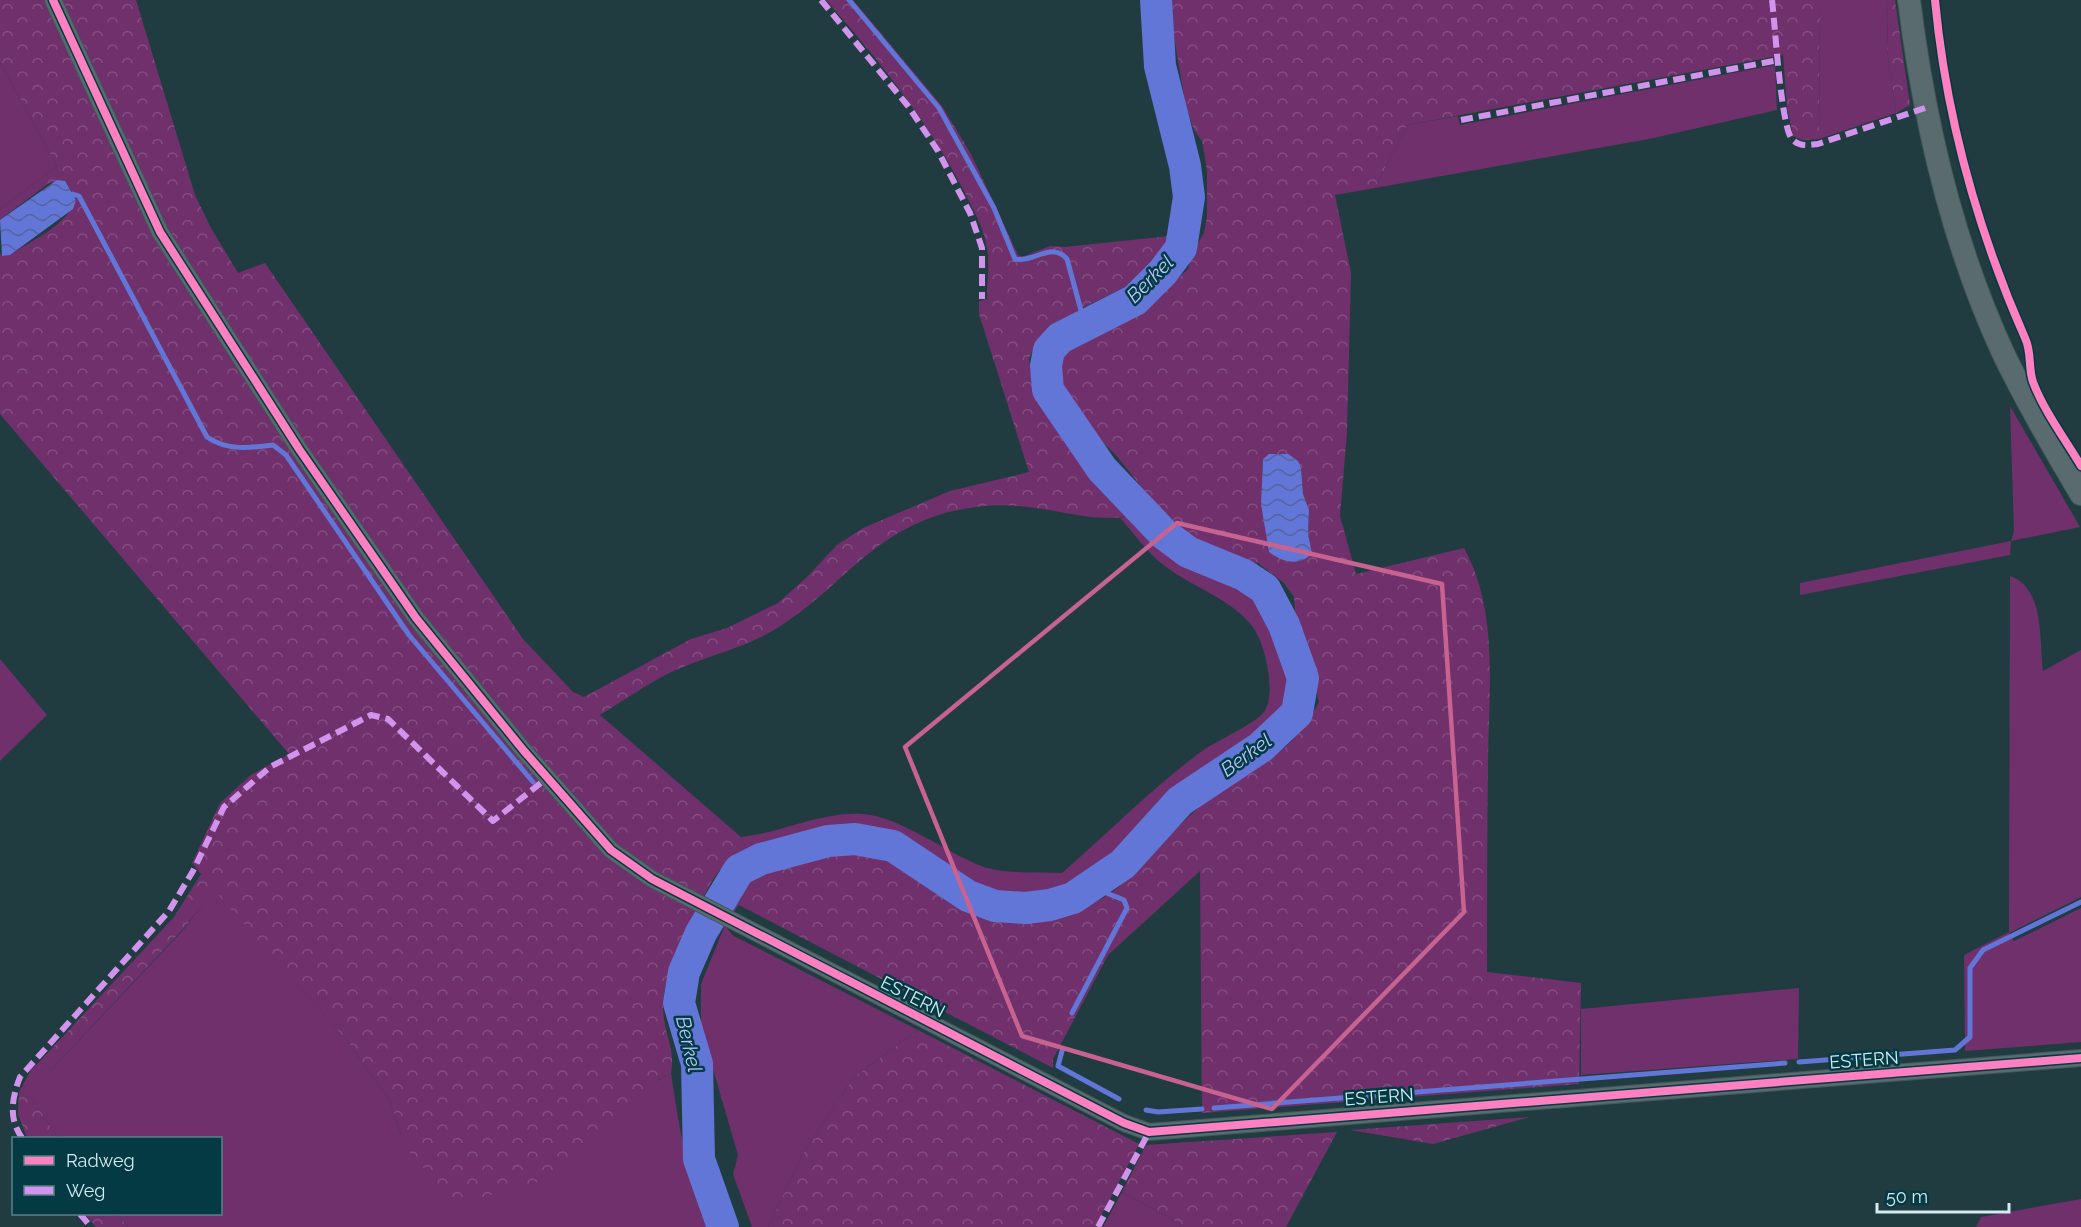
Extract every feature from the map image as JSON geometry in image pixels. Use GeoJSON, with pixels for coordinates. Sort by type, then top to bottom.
{"type":"FeatureCollection","features":[{"type":"Feature","properties":{"kind":"street","name":"ESTERN"},"geometry":{"type":"LineString","coordinates":[[53,0],[160,232],[299,449],[416,618],[532,760],[611,850],[652,879],[1124,1123],[1149,1132],[2081,1058]]}},
{"type":"Feature","properties":{"kind":"street"},"geometry":{"type":"LineString","coordinates":[[1909,0],[1922,87],[1938,166],[1966,257],[2004,355],[2081,494]]}},
{"type":"Feature","properties":{"kind":"highlighted area"},"geometry":{"type":"Polygon","coordinates":[[[1177,523],[1442,584],[1464,912],[1272,1109],[1022,1036],[905,747],[1177,523]]]}},
{"type":"Feature","properties":{"kind":"green space"},"geometry":{"type":"Polygon","coordinates":[[[0,0],[48,0],[159,240],[288,441],[578,823],[698,908],[673,961],[665,991],[664,1019],[671,1051],[671,1073],[654,1082],[545,1180],[458,1204],[412,1156],[402,1138],[389,1099],[348,1042],[214,890],[185,927],[51,1070],[42,1059],[174,917],[201,874],[192,863],[220,803],[251,775],[289,754],[0,414],[0,253],[2,256],[10,255],[48,232],[65,217],[76,200],[65,181],[49,183],[0,220],[0,209],[57,166],[0,62],[0,0]]]}},
{"type":"Feature","properties":{"kind":"green space"},"geometry":{"type":"Polygon","coordinates":[[[58,0],[136,0],[195,195],[211,228],[238,273],[265,263],[523,639],[573,692],[584,697],[691,639],[727,628],[778,603],[837,545],[863,528],[950,491],[1029,472],[979,314],[979,301],[987,299],[988,254],[977,218],[949,163],[917,114],[864,44],[826,0],[853,0],[942,106],[971,154],[1018,255],[1022,257],[1050,246],[1065,247],[1170,236],[1158,259],[1144,278],[1084,307],[1038,341],[1029,358],[1032,383],[1044,409],[1064,432],[1074,438],[1085,462],[1129,516],[1093,517],[1023,506],[1001,505],[945,513],[896,534],[782,625],[754,640],[665,675],[600,715],[741,837],[748,850],[732,859],[721,869],[703,898],[656,877],[614,847],[420,614],[300,443],[166,234],[58,0]]]}},
{"type":"Feature","properties":{"kind":"green space"},"geometry":{"type":"Polygon","coordinates":[[[1171,0],[1820,0],[1819,139],[1802,140],[1793,136],[1787,108],[1783,55],[1407,125],[1375,188],[1335,195],[1351,273],[1347,432],[1340,516],[1356,574],[1464,548],[1475,573],[1483,600],[1490,655],[1487,972],[1581,983],[1579,1084],[1202,1113],[1200,871],[1108,955],[1053,1059],[1053,1068],[739,905],[746,880],[819,855],[864,851],[891,860],[949,901],[990,917],[1032,920],[1075,911],[1096,902],[1124,883],[1183,822],[1221,788],[1285,747],[1304,726],[1319,702],[1300,623],[1296,623],[1294,597],[1284,583],[1258,563],[1231,560],[1192,541],[1183,529],[1156,505],[1115,454],[1099,439],[1064,397],[1059,368],[1064,349],[1144,310],[1188,269],[1193,252],[1204,233],[1207,217],[1207,170],[1202,141],[1194,130],[1186,107],[1171,20],[1171,0]],[[1263,459],[1262,471],[1312,553],[1308,534],[1309,510],[1303,494],[1301,468],[1263,459]]]}},
{"type":"Feature","properties":{"kind":"green space"},"geometry":{"type":"Polygon","coordinates":[[[1820,0],[1888,0],[1887,51],[1896,113],[1819,139],[1820,0]]]}},
{"type":"Feature","properties":{"kind":"green space"},"geometry":{"type":"Polygon","coordinates":[[[1888,0],[1895,0],[1910,105],[1896,113],[1887,51],[1888,0]]]}},
{"type":"Feature","properties":{"kind":"green space"},"geometry":{"type":"Polygon","coordinates":[[[0,62],[57,166],[0,209],[0,62]]]}},
{"type":"Feature","properties":{"kind":"green space"},"geometry":{"type":"Polygon","coordinates":[[[1775,65],[1777,110],[1649,139],[1375,188],[1407,125],[1458,116],[1460,125],[1775,65]]]}},
{"type":"Feature","properties":{"kind":"green space"},"geometry":{"type":"Polygon","coordinates":[[[2010,406],[2080,527],[2011,541],[2014,531],[2010,406]]]}},
{"type":"Feature","properties":{"kind":"green space"},"geometry":{"type":"Polygon","coordinates":[[[1129,516],[1179,563],[1242,587],[1271,623],[1289,683],[1282,714],[1269,727],[1235,747],[1167,794],[1109,859],[1090,875],[1061,891],[1029,899],[1004,896],[968,881],[911,844],[874,831],[845,828],[815,830],[748,850],[741,837],[832,816],[863,814],[908,828],[984,867],[1012,872],[1062,873],[1184,765],[1208,747],[1259,717],[1268,704],[1268,668],[1261,644],[1252,626],[1233,608],[1160,562],[1120,518],[1129,516]]]}},
{"type":"Feature","properties":{"kind":"green space"},"geometry":{"type":"Polygon","coordinates":[[[2011,541],[2010,555],[1800,595],[1800,583],[2011,541]]]}},
{"type":"Feature","properties":{"kind":"green space"},"geometry":{"type":"Polygon","coordinates":[[[2010,576],[2021,582],[2035,603],[2040,630],[2043,671],[2081,650],[2081,897],[2009,933],[2014,941],[2081,908],[2081,1042],[1965,1051],[1964,955],[2009,932],[2010,576]]]}},
{"type":"Feature","properties":{"kind":"green space"},"geometry":{"type":"Polygon","coordinates":[[[0,659],[47,715],[0,761],[0,659]]]}},
{"type":"Feature","properties":{"kind":"green space"},"geometry":{"type":"Polygon","coordinates":[[[746,880],[739,905],[733,913],[726,909],[733,895],[746,880]]]}},
{"type":"Feature","properties":{"kind":"green space"},"geometry":{"type":"Polygon","coordinates":[[[214,889],[348,1042],[389,1099],[402,1138],[654,1082],[671,1073],[690,1171],[710,1227],[128,1227],[119,1215],[222,1215],[222,1137],[57,1137],[34,1101],[19,1092],[31,1070],[42,1059],[51,1070],[185,928],[214,889]]]}},
{"type":"Feature","properties":{"kind":"green space"},"geometry":{"type":"Polygon","coordinates":[[[725,925],[732,935],[918,1030],[853,1078],[804,1152],[768,1227],[752,1227],[733,1174],[738,1155],[701,1028],[701,984],[725,925]]]}},
{"type":"Feature","properties":{"kind":"green space"},"geometry":{"type":"Polygon","coordinates":[[[1799,988],[1798,1059],[1581,1075],[1581,1009],[1799,988]]]}},
{"type":"Feature","properties":{"kind":"green space"},"geometry":{"type":"Polygon","coordinates":[[[918,1030],[1139,1144],[1095,1227],[768,1227],[804,1152],[853,1078],[918,1030]]]}},
{"type":"Feature","properties":{"kind":"green space"},"geometry":{"type":"Polygon","coordinates":[[[19,1092],[34,1101],[57,1137],[27,1137],[18,1114],[19,1092]]]}},
{"type":"Feature","properties":{"kind":"green space"},"geometry":{"type":"Polygon","coordinates":[[[1530,1117],[1433,1144],[1350,1130],[1530,1117]]]}},
{"type":"Feature","properties":{"kind":"green space"},"geometry":{"type":"Polygon","coordinates":[[[1337,1132],[1286,1227],[1179,1227],[1181,1224],[1122,1192],[1146,1145],[1337,1132]]]}},
{"type":"Feature","properties":{"kind":"green space"},"geometry":{"type":"Polygon","coordinates":[[[1122,1192],[1181,1224],[1179,1227],[1103,1227],[1122,1192]]]}},
{"type":"Feature","properties":{"kind":"green space"},"geometry":{"type":"Polygon","coordinates":[[[2081,1199],[2081,1227],[1976,1227],[1981,1217],[2081,1199]]]}},
{"type":"Feature","properties":{"kind":"green space"},"geometry":{"type":"Polygon","coordinates":[[[86,1215],[119,1215],[128,1227],[96,1227],[86,1215]]]}},
{"type":"Feature","properties":{"kind":"water"},"geometry":{"type":"Polygon","coordinates":[[[57,180],[65,181],[76,200],[73,209],[10,255],[2,256],[0,220],[57,180]]]}},
{"type":"Feature","properties":{"kind":"water"},"geometry":{"type":"Polygon","coordinates":[[[1269,454],[1288,454],[1298,461],[1301,468],[1303,494],[1309,510],[1308,534],[1312,553],[1302,560],[1291,562],[1269,552],[1261,504],[1263,459],[1269,454]]]}},
{"type":"Feature","properties":{"kind":"waterway"},"geometry":{"type":"LineString","coordinates":[[849,0],[939,108],[994,208],[1015,259],[1029,258],[1049,252],[1061,254],[1067,259],[1085,325]]}},
{"type":"Feature","properties":{"kind":"waterway","name":"Berkel"},"geometry":{"type":"LineString","coordinates":[[723,1227],[699,1159],[697,1064],[679,1003],[684,972],[701,933],[739,870],[761,859],[828,841],[855,839],[893,846],[968,896],[995,906],[1026,908],[1050,905],[1073,898],[1123,864],[1180,801],[1261,747],[1297,713],[1303,678],[1284,625],[1265,589],[1244,575],[1188,552],[1164,534],[1102,469],[1048,390],[1046,366],[1049,350],[1060,338],[1135,300],[1163,272],[1181,248],[1189,197],[1185,166],[1160,66],[1156,0]]}},
{"type":"Feature","properties":{"kind":"waterway"},"geometry":{"type":"LineString","coordinates":[[67,198],[73,194],[79,196],[207,437],[223,445],[231,446],[273,445],[286,455],[409,635],[533,782]]}},
{"type":"Feature","properties":{"kind":"waterway"},"geometry":{"type":"LineString","coordinates":[[1072,1013],[1127,908],[1124,900],[1089,886]]}},
{"type":"Feature","properties":{"kind":"waterway"},"geometry":{"type":"LineString","coordinates":[[1799,1062],[1955,1050],[1970,1037],[1970,968],[1983,950],[2081,902]]}},
{"type":"Feature","properties":{"kind":"waterway"},"geometry":{"type":"LineString","coordinates":[[1062,1051],[1058,1066],[1119,1099]]}},
{"type":"Feature","properties":{"kind":"waterway"},"geometry":{"type":"LineString","coordinates":[[1214,1108],[1785,1063]]}},
{"type":"Feature","properties":{"kind":"waterway"},"geometry":{"type":"LineString","coordinates":[[1146,1110],[1158,1112],[1202,1109]]}},
{"type":"Feature","properties":{"kind":"marked path"},"geometry":{"type":"LineString","coordinates":[[821,0],[908,106],[938,151],[970,213],[982,248],[982,299]]}},
{"type":"Feature","properties":{"kind":"marked path"},"geometry":{"type":"LineString","coordinates":[[1772,0],[1785,116],[1788,131],[1795,142],[1804,145],[1818,144],[1925,108]]}},
{"type":"Feature","properties":{"kind":"marked path"},"geometry":{"type":"LineString","coordinates":[[1461,120],[1779,60]]}},
{"type":"Feature","properties":{"kind":"marked path"},"geometry":{"type":"LineString","coordinates":[[22,1137],[13,1115],[15,1093],[20,1077],[169,911],[193,871],[224,807],[270,767],[371,715],[388,719],[493,821],[547,778]]}},
{"type":"Feature","properties":{"kind":"marked path"},"geometry":{"type":"LineString","coordinates":[[1098,1227],[1149,1132]]}},
{"type":"Feature","properties":{"kind":"marked path"},"geometry":{"type":"LineString","coordinates":[[81,1215],[91,1227]]}},
{"type":"Feature","properties":{"kind":"cycle path"},"geometry":{"type":"LineString","coordinates":[[53,0],[160,232],[299,449],[416,618],[524,751],[611,850],[652,879],[1124,1123],[1149,1132],[2081,1058]]}},
{"type":"Feature","properties":{"kind":"cycle path"},"geometry":{"type":"LineString","coordinates":[[1935,0],[1947,87],[1978,214],[1992,256],[2027,343],[2033,382],[2049,414],[2081,466]]}}]}
